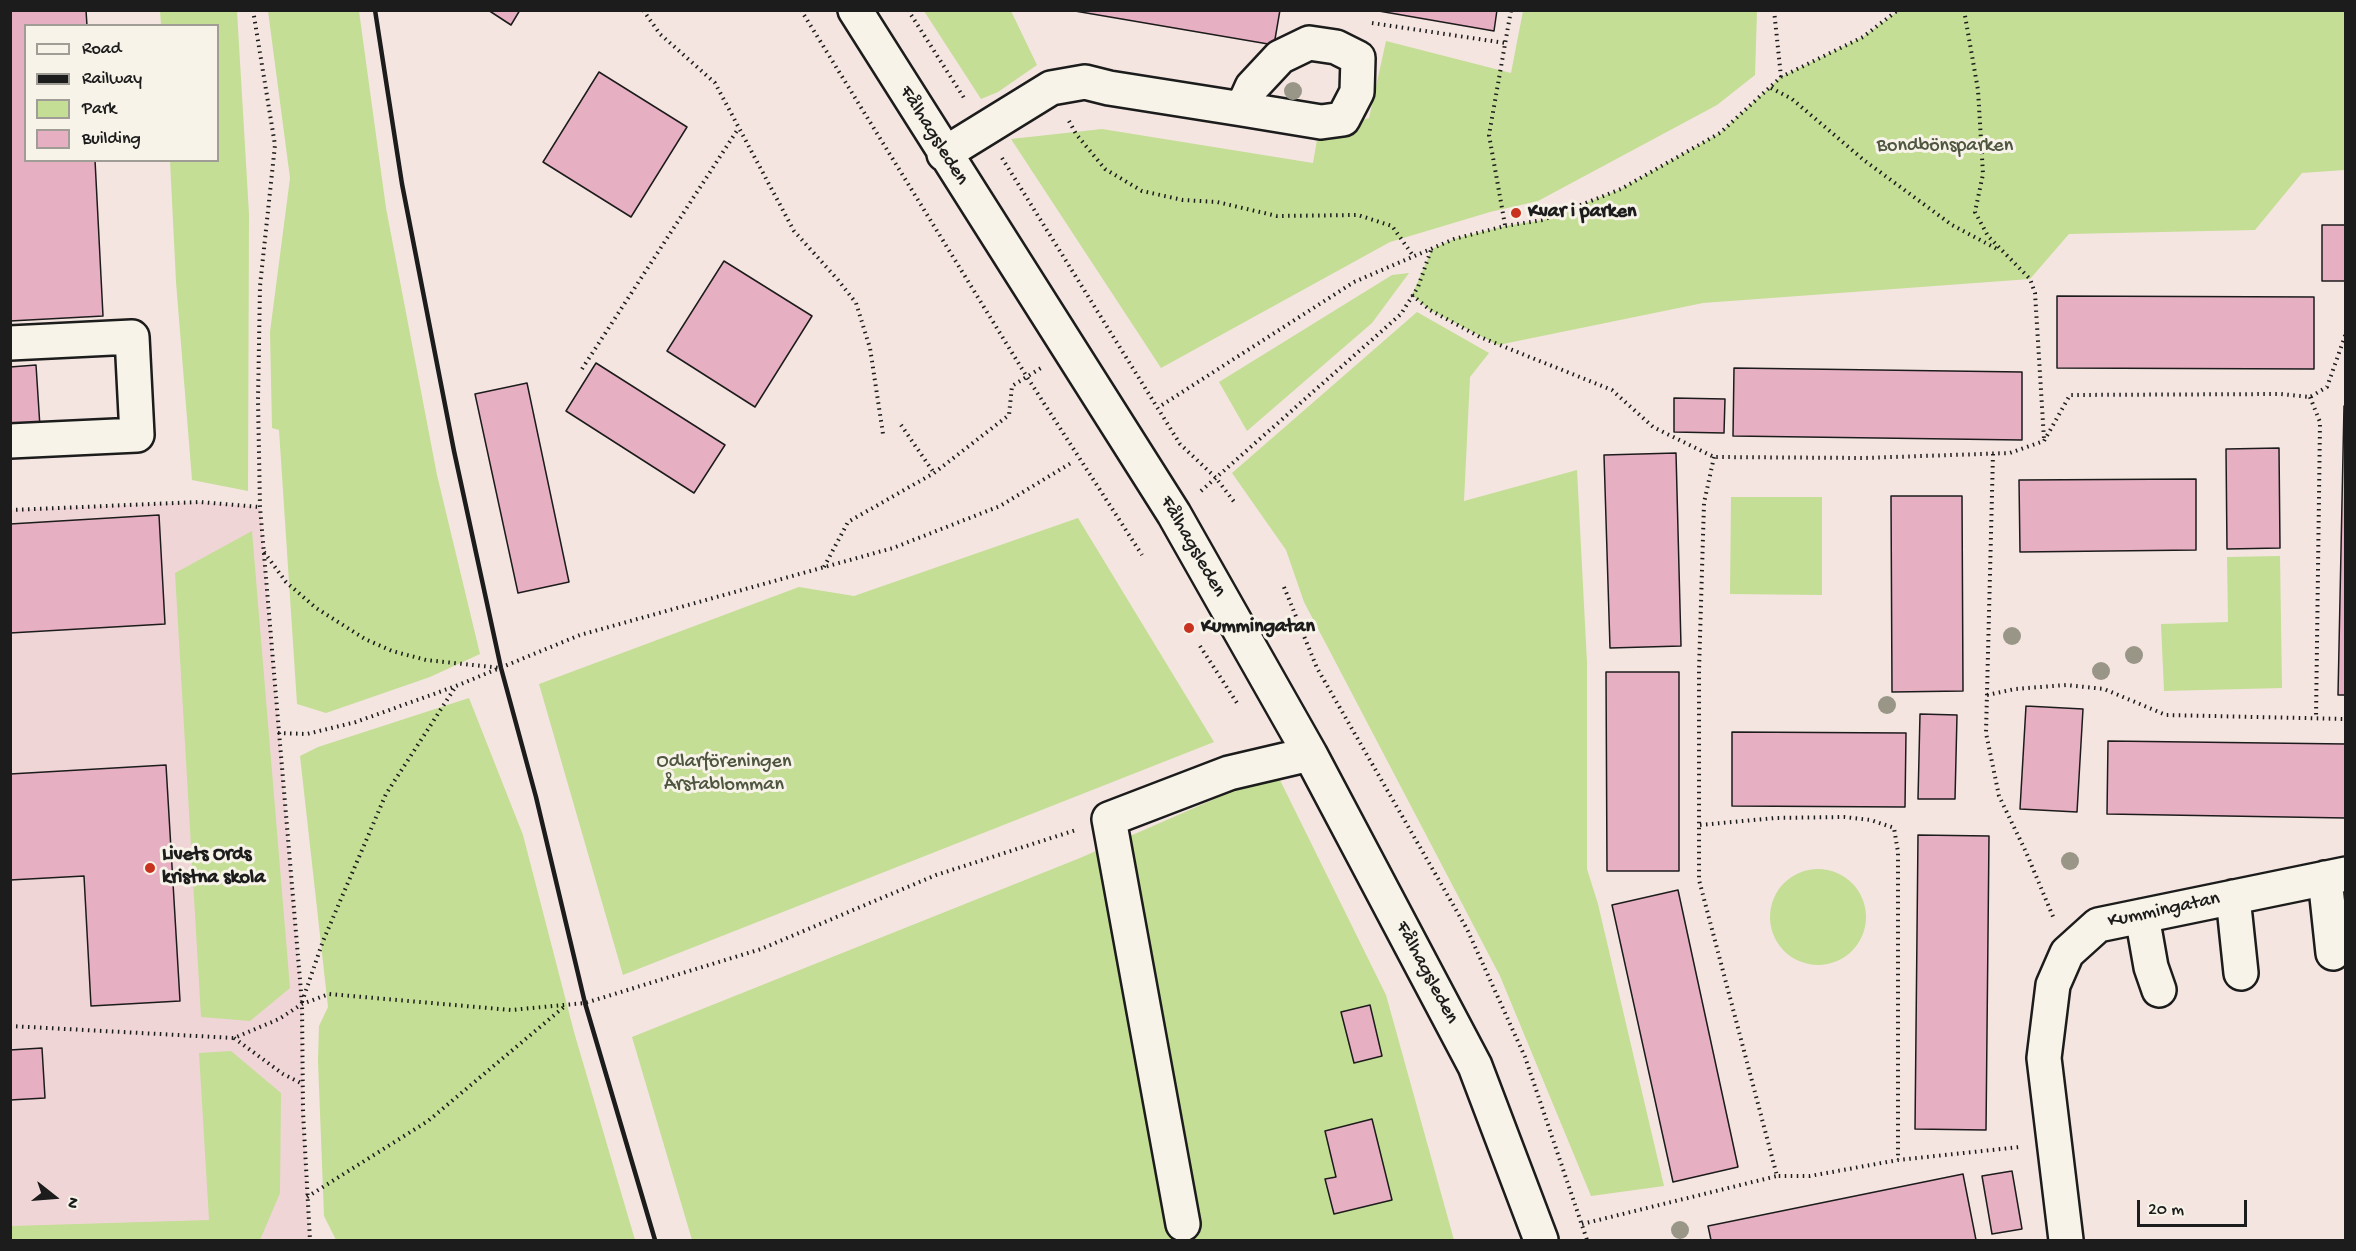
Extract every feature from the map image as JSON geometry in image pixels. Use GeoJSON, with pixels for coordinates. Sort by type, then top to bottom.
{"type":"FeatureCollection","features":[{"type":"Feature","properties":{"kind":"street","name":"Fålhagsleden"},"geometry":{"type":"LineString","coordinates":[[855,10],[944,154],[1174,514],[1311,754],[1475,1066],[1541,1240]]}},
{"type":"Feature","properties":{"kind":"street"},"geometry":{"type":"LineString","coordinates":[[944,154],[1051,88],[1085,82],[1242,109]]}},
{"type":"Feature","properties":{"kind":"street"},"geometry":{"type":"LineString","coordinates":[[10,343],[132,337],[137,435],[10,441]]}},
{"type":"Feature","properties":{"kind":"street"},"geometry":{"type":"LineString","coordinates":[[1183,1224],[1108,819],[1229,772],[1311,754]]}},
{"type":"Feature","properties":{"kind":"street"},"geometry":{"type":"LineString","coordinates":[[2333,953],[2336,876]]}},
{"type":"Feature","properties":{"kind":"street","name":"Kummingatan"},"geometry":{"type":"LineString","coordinates":[[2066,1240],[2044,1058],[2052,985],[2067,953],[2098,925],[2336,876]]}},
{"type":"Feature","properties":{"kind":"street"},"geometry":{"type":"LineString","coordinates":[[2233,897],[2241,973]]}},
{"type":"Feature","properties":{"kind":"street"},"geometry":{"type":"LineString","coordinates":[[2142,916],[2151,967],[2158,990]]}},
{"type":"Feature","properties":{"kind":"path"},"geometry":{"type":"LineString","coordinates":[[253,10],[275,145],[261,286],[258,400],[260,507],[302,1004],[310,1240]]}},
{"type":"Feature","properties":{"kind":"path"},"geometry":{"type":"LineString","coordinates":[[643,10],[660,34],[715,83],[794,231],[856,303],[870,348],[883,434]]}},
{"type":"Feature","properties":{"kind":"path"},"geometry":{"type":"LineString","coordinates":[[801,10],[1027,377],[1142,555]]}},
{"type":"Feature","properties":{"kind":"path"},"geometry":{"type":"LineString","coordinates":[[908,10],[1180,444],[1216,478],[1235,503]]}},
{"type":"Feature","properties":{"kind":"path"},"geometry":{"type":"LineString","coordinates":[[1505,226],[1489,135],[1511,10]]}},
{"type":"Feature","properties":{"kind":"path"},"geometry":{"type":"LineString","coordinates":[[1774,10],[1781,77]]}},
{"type":"Feature","properties":{"kind":"path"},"geometry":{"type":"LineString","coordinates":[[1162,405],[1354,282],[1454,239],[1505,226],[1543,220],[1621,189],[1720,134],[1781,77],[1863,37],[1898,10]]}},
{"type":"Feature","properties":{"kind":"path"},"geometry":{"type":"LineString","coordinates":[[1964,10],[1978,90],[1983,174],[1975,212],[1988,236],[2030,279],[2035,293],[2044,441]]}},
{"type":"Feature","properties":{"kind":"path"},"geometry":{"type":"LineString","coordinates":[[1367,23],[1505,44]]}},
{"type":"Feature","properties":{"kind":"path"},"geometry":{"type":"LineString","coordinates":[[1051,88],[1076,134],[1106,169],[1142,191],[1183,200],[1217,202],[1277,216],[1358,215],[1392,226],[1414,257]]}},
{"type":"Feature","properties":{"kind":"path"},"geometry":{"type":"LineString","coordinates":[[1771,88],[1792,99],[1865,161],[1952,225],[2002,251]]}},
{"type":"Feature","properties":{"kind":"path"},"geometry":{"type":"LineString","coordinates":[[582,369],[738,129]]}},
{"type":"Feature","properties":{"kind":"path"},"geometry":{"type":"LineString","coordinates":[[1174,514],[1401,314],[1412,295],[1431,249]]}},
{"type":"Feature","properties":{"kind":"path"},"geometry":{"type":"LineString","coordinates":[[1412,295],[1430,310],[1480,337],[1612,390],[1653,427],[1714,457],[1864,458],[2010,453],[2044,441],[2070,395],[2281,394],[2310,397],[2327,387],[2346,333]]}},
{"type":"Feature","properties":{"kind":"path"},"geometry":{"type":"LineString","coordinates":[[824,567],[848,522],[934,474],[1009,415],[1012,386],[1106,326]]}},
{"type":"Feature","properties":{"kind":"path"},"geometry":{"type":"LineString","coordinates":[[2310,397],[2320,422],[2316,718]]}},
{"type":"Feature","properties":{"kind":"path"},"geometry":{"type":"LineString","coordinates":[[901,425],[934,474]]}},
{"type":"Feature","properties":{"kind":"path"},"geometry":{"type":"LineString","coordinates":[[1993,454],[1986,733],[1999,796],[2026,852],[2067,953]]}},
{"type":"Feature","properties":{"kind":"path"},"geometry":{"type":"LineString","coordinates":[[1714,457],[1704,503],[1700,670],[1700,880],[1778,1176]]}},
{"type":"Feature","properties":{"kind":"path"},"geometry":{"type":"LineString","coordinates":[[278,733],[307,734],[356,722],[456,686],[580,635],[893,548],[1000,506],[1071,463]]}},
{"type":"Feature","properties":{"kind":"path"},"geometry":{"type":"LineString","coordinates":[[10,510],[199,502],[260,507]]}},
{"type":"Feature","properties":{"kind":"path"},"geometry":{"type":"LineString","coordinates":[[264,551],[286,582],[316,608],[365,639],[392,651],[426,660],[501,668]]}},
{"type":"Feature","properties":{"kind":"path"},"geometry":{"type":"LineString","coordinates":[[1284,587],[1317,668],[1467,929],[1525,1057],[1587,1240]]}},
{"type":"Feature","properties":{"kind":"path"},"geometry":{"type":"LineString","coordinates":[[1987,695],[2015,689],[2066,685],[2104,689],[2166,715],[2346,719]]}},
{"type":"Feature","properties":{"kind":"path"},"geometry":{"type":"LineString","coordinates":[[302,1004],[323,941],[386,794],[456,686]]}},
{"type":"Feature","properties":{"kind":"path"},"geometry":{"type":"LineString","coordinates":[[1700,825],[1775,818],[1844,817],[1871,820],[1894,828],[1898,852],[1898,1160]]}},
{"type":"Feature","properties":{"kind":"path"},"geometry":{"type":"LineString","coordinates":[[10,1026],[234,1038],[279,1019],[302,1004],[329,994],[511,1010],[585,1004],[761,949],[936,875],[1108,819]]}},
{"type":"Feature","properties":{"kind":"path"},"geometry":{"type":"LineString","coordinates":[[307,1197],[428,1121],[566,1005]]}},
{"type":"Feature","properties":{"kind":"path"},"geometry":{"type":"LineString","coordinates":[[234,1038],[283,1074],[303,1084]]}},
{"type":"Feature","properties":{"kind":"path"},"geometry":{"type":"LineString","coordinates":[[1582,1224],[1778,1176],[1810,1176],[1898,1160],[2054,1144]]}},
{"type":"Feature","properties":{"kind":"shaded area","name":"Livets Ords kristna skola"},"geometry":{"type":"Polygon","coordinates":[[[199,502],[260,507],[302,1004],[303,1112],[310,1240],[11,1240],[10,510],[199,502]]]}},
{"type":"Feature","properties":{"kind":"green space"},"geometry":{"type":"Polygon","coordinates":[[[160,11],[237,11],[249,214],[248,491],[192,480],[176,282],[170,162],[219,162],[219,24],[161,24],[160,11]]]}},
{"type":"Feature","properties":{"kind":"green space"},"geometry":{"type":"Polygon","coordinates":[[[268,11],[359,11],[386,208],[437,475],[480,654],[430,677],[326,713],[297,704],[279,430],[272,428],[270,332],[290,178],[268,11]]]}},
{"type":"Feature","properties":{"kind":"green space"},"geometry":{"type":"Polygon","coordinates":[[[924,11],[1011,11],[1037,65],[998,92],[981,99],[924,11]]]}},
{"type":"Feature","properties":{"kind":"green space"},"geometry":{"type":"Polygon","coordinates":[[[1523,11],[1757,11],[1755,75],[1717,105],[1538,201],[1490,212],[1390,242],[1161,368],[1011,139],[1102,129],[1313,163],[1318,134],[1369,118],[1386,41],[1511,73],[1523,11]]]}},
{"type":"Feature","properties":{"kind":"green space","name":"Bondbönsparken"},"geometry":{"type":"Polygon","coordinates":[[[1898,11],[2345,11],[2345,170],[2302,173],[2255,230],[2069,234],[2030,279],[1703,303],[1498,345],[1430,310],[1412,295],[1432,249],[1454,239],[1505,226],[1543,220],[1621,189],[1720,133],[1781,77],[1863,37],[1898,11]]]}},
{"type":"Feature","properties":{"kind":"green space"},"geometry":{"type":"Polygon","coordinates":[[[1409,273],[1372,323],[1247,431],[1219,382],[1392,275],[1409,273]]]}},
{"type":"Feature","properties":{"kind":"green space"},"geometry":{"type":"Polygon","coordinates":[[[1417,312],[1489,353],[1470,377],[1464,501],[1577,470],[1587,663],[1587,869],[1598,904],[1664,1186],[1591,1196],[1500,976],[1304,602],[1286,550],[1232,473],[1417,312]]]}},
{"type":"Feature","properties":{"kind":"green space"},"geometry":{"type":"Polygon","coordinates":[[[1731,497],[1822,497],[1822,595],[1730,594],[1731,497]]]}},
{"type":"Feature","properties":{"kind":"green space","name":"Odlarföreningen Årstablomman"},"geometry":{"type":"Polygon","coordinates":[[[1078,518],[1214,742],[623,975],[539,684],[799,587],[854,596],[1078,518]]]}},
{"type":"Feature","properties":{"kind":"green space"},"geometry":{"type":"Polygon","coordinates":[[[252,531],[290,988],[250,1021],[201,1017],[175,573],[252,531]]]}},
{"type":"Feature","properties":{"kind":"green space"},"geometry":{"type":"Polygon","coordinates":[[[2280,556],[2282,688],[2164,691],[2161,624],[2228,622],[2227,557],[2280,556]]]}},
{"type":"Feature","properties":{"kind":"green space"},"geometry":{"type":"Polygon","coordinates":[[[469,698],[523,835],[574,1032],[635,1240],[336,1240],[324,1216],[318,1061],[319,1026],[328,1007],[300,756],[318,747],[469,698]]]}},
{"type":"Feature","properties":{"kind":"green space"},"geometry":{"type":"Polygon","coordinates":[[[1276,772],[1386,995],[1454,1240],[692,1240],[632,1037],[1080,858],[1276,772]]]}},
{"type":"Feature","properties":{"kind":"green space"},"geometry":{"type":"Polygon","coordinates":[[[1818,869],[1836,873],[1852,883],[1862,899],[1866,917],[1862,935],[1852,951],[1836,961],[1818,965],[1800,961],[1784,951],[1774,935],[1770,917],[1774,899],[1784,883],[1800,873],[1818,869]]]}},
{"type":"Feature","properties":{"kind":"green space"},"geometry":{"type":"Polygon","coordinates":[[[231,1051],[281,1093],[280,1193],[260,1240],[11,1240],[11,1226],[209,1220],[199,1053],[231,1051]]]}},
{"type":"Feature","properties":{"kind":"building"},"geometry":{"type":"Polygon","coordinates":[[[10,10],[86,10],[87,24],[24,24],[24,162],[95,162],[103,316],[10,321],[10,10]]]}},
{"type":"Feature","properties":{"kind":"building"},"geometry":{"type":"Polygon","coordinates":[[[488,10],[520,10],[511,25],[488,10]]]}},
{"type":"Feature","properties":{"kind":"building"},"geometry":{"type":"Polygon","coordinates":[[[1069,10],[1280,10],[1274,45],[1069,10]]]}},
{"type":"Feature","properties":{"kind":"building"},"geometry":{"type":"Polygon","coordinates":[[[1373,10],[1497,10],[1494,31],[1373,10]]]}},
{"type":"Feature","properties":{"kind":"building"},"geometry":{"type":"Polygon","coordinates":[[[599,72],[687,127],[631,217],[543,162],[599,72]]]}},
{"type":"Feature","properties":{"kind":"building"},"geometry":{"type":"Polygon","coordinates":[[[2322,225],[2346,225],[2346,281],[2322,281],[2322,225]]]}},
{"type":"Feature","properties":{"kind":"building"},"geometry":{"type":"Polygon","coordinates":[[[724,261],[812,316],[755,407],[667,351],[724,261]]]}},
{"type":"Feature","properties":{"kind":"building"},"geometry":{"type":"Polygon","coordinates":[[[2057,296],[2314,297],[2314,369],[2057,368],[2057,296]]]}},
{"type":"Feature","properties":{"kind":"building"},"geometry":{"type":"Polygon","coordinates":[[[596,363],[725,445],[694,493],[566,411],[596,363]]]}},
{"type":"Feature","properties":{"kind":"building"},"geometry":{"type":"Polygon","coordinates":[[[36,365],[40,427],[10,428],[10,367],[36,365]]]}},
{"type":"Feature","properties":{"kind":"building"},"geometry":{"type":"Polygon","coordinates":[[[1734,368],[2022,372],[2022,440],[1733,436],[1734,368]]]}},
{"type":"Feature","properties":{"kind":"building"},"geometry":{"type":"Polygon","coordinates":[[[527,383],[569,582],[518,593],[475,394],[527,383]]]}},
{"type":"Feature","properties":{"kind":"building"},"geometry":{"type":"Polygon","coordinates":[[[1674,398],[1725,399],[1724,433],[1674,432],[1674,398]]]}},
{"type":"Feature","properties":{"kind":"building"},"geometry":{"type":"Polygon","coordinates":[[[2344,406],[2346,406],[2346,695],[2338,695],[2344,406]]]}},
{"type":"Feature","properties":{"kind":"building"},"geometry":{"type":"Polygon","coordinates":[[[2279,448],[2280,548],[2227,549],[2226,449],[2279,448]]]}},
{"type":"Feature","properties":{"kind":"building"},"geometry":{"type":"Polygon","coordinates":[[[1676,453],[1681,646],[1610,648],[1604,455],[1676,453]]]}},
{"type":"Feature","properties":{"kind":"building"},"geometry":{"type":"Polygon","coordinates":[[[2196,479],[2196,550],[2020,552],[2019,480],[2196,479]]]}},
{"type":"Feature","properties":{"kind":"building"},"geometry":{"type":"Polygon","coordinates":[[[1891,496],[1962,496],[1963,691],[1892,692],[1891,496]]]}},
{"type":"Feature","properties":{"kind":"building"},"geometry":{"type":"Polygon","coordinates":[[[159,515],[165,624],[10,633],[10,524],[159,515]]]}},
{"type":"Feature","properties":{"kind":"building"},"geometry":{"type":"Polygon","coordinates":[[[1606,672],[1679,672],[1679,871],[1607,871],[1606,672]]]}},
{"type":"Feature","properties":{"kind":"building"},"geometry":{"type":"Polygon","coordinates":[[[2026,706],[2083,709],[2077,812],[2020,809],[2026,706]]]}},
{"type":"Feature","properties":{"kind":"building"},"geometry":{"type":"Polygon","coordinates":[[[1920,714],[1957,715],[1955,799],[1918,799],[1920,714]]]}},
{"type":"Feature","properties":{"kind":"building"},"geometry":{"type":"Polygon","coordinates":[[[1732,732],[1906,733],[1905,807],[1732,806],[1732,732]]]}},
{"type":"Feature","properties":{"kind":"building"},"geometry":{"type":"Polygon","coordinates":[[[2108,741],[2346,744],[2346,818],[2107,814],[2108,741]]]}},
{"type":"Feature","properties":{"kind":"building"},"geometry":{"type":"Polygon","coordinates":[[[166,765],[180,1001],[91,1006],[84,876],[10,880],[10,774],[166,765]]]}},
{"type":"Feature","properties":{"kind":"building"},"geometry":{"type":"Polygon","coordinates":[[[1918,835],[1989,836],[1986,1130],[1915,1129],[1918,835]]]}},
{"type":"Feature","properties":{"kind":"building"},"geometry":{"type":"Polygon","coordinates":[[[1678,890],[1738,1167],[1673,1182],[1612,905],[1678,890]]]}},
{"type":"Feature","properties":{"kind":"building"},"geometry":{"type":"Polygon","coordinates":[[[1370,1005],[1382,1056],[1354,1063],[1341,1012],[1370,1005]]]}},
{"type":"Feature","properties":{"kind":"building"},"geometry":{"type":"Polygon","coordinates":[[[42,1048],[45,1098],[10,1100],[10,1050],[42,1048]]]}},
{"type":"Feature","properties":{"kind":"building"},"geometry":{"type":"Polygon","coordinates":[[[1372,1119],[1392,1200],[1334,1214],[1325,1179],[1336,1177],[1325,1131],[1372,1119]]]}},
{"type":"Feature","properties":{"kind":"building"},"geometry":{"type":"Polygon","coordinates":[[[2012,1171],[2022,1229],[1992,1234],[1982,1176],[2012,1171]]]}},
{"type":"Feature","properties":{"kind":"building"},"geometry":{"type":"Polygon","coordinates":[[[1963,1174],[1976,1240],[1711,1240],[1708,1226],[1963,1174]]]}},
{"type":"Feature","properties":{"kind":"railway"},"geometry":{"type":"LineString","coordinates":[[375,10],[402,184],[454,451],[501,668],[536,797],[585,1003],[655,1240]]}},
{"type":"Feature","properties":{"kind":"place","name":"Kvar i parken"},"geometry":{"type":"Point","coordinates":[1516,213]}},
{"type":"Feature","properties":{"kind":"place","name":"Kummingatan"},"geometry":{"type":"Point","coordinates":[1189,628]}},
{"type":"Feature","properties":{"kind":"place","name":"Livets Ords kristna skola"},"geometry":{"type":"Point","coordinates":[150,868]}}]}
